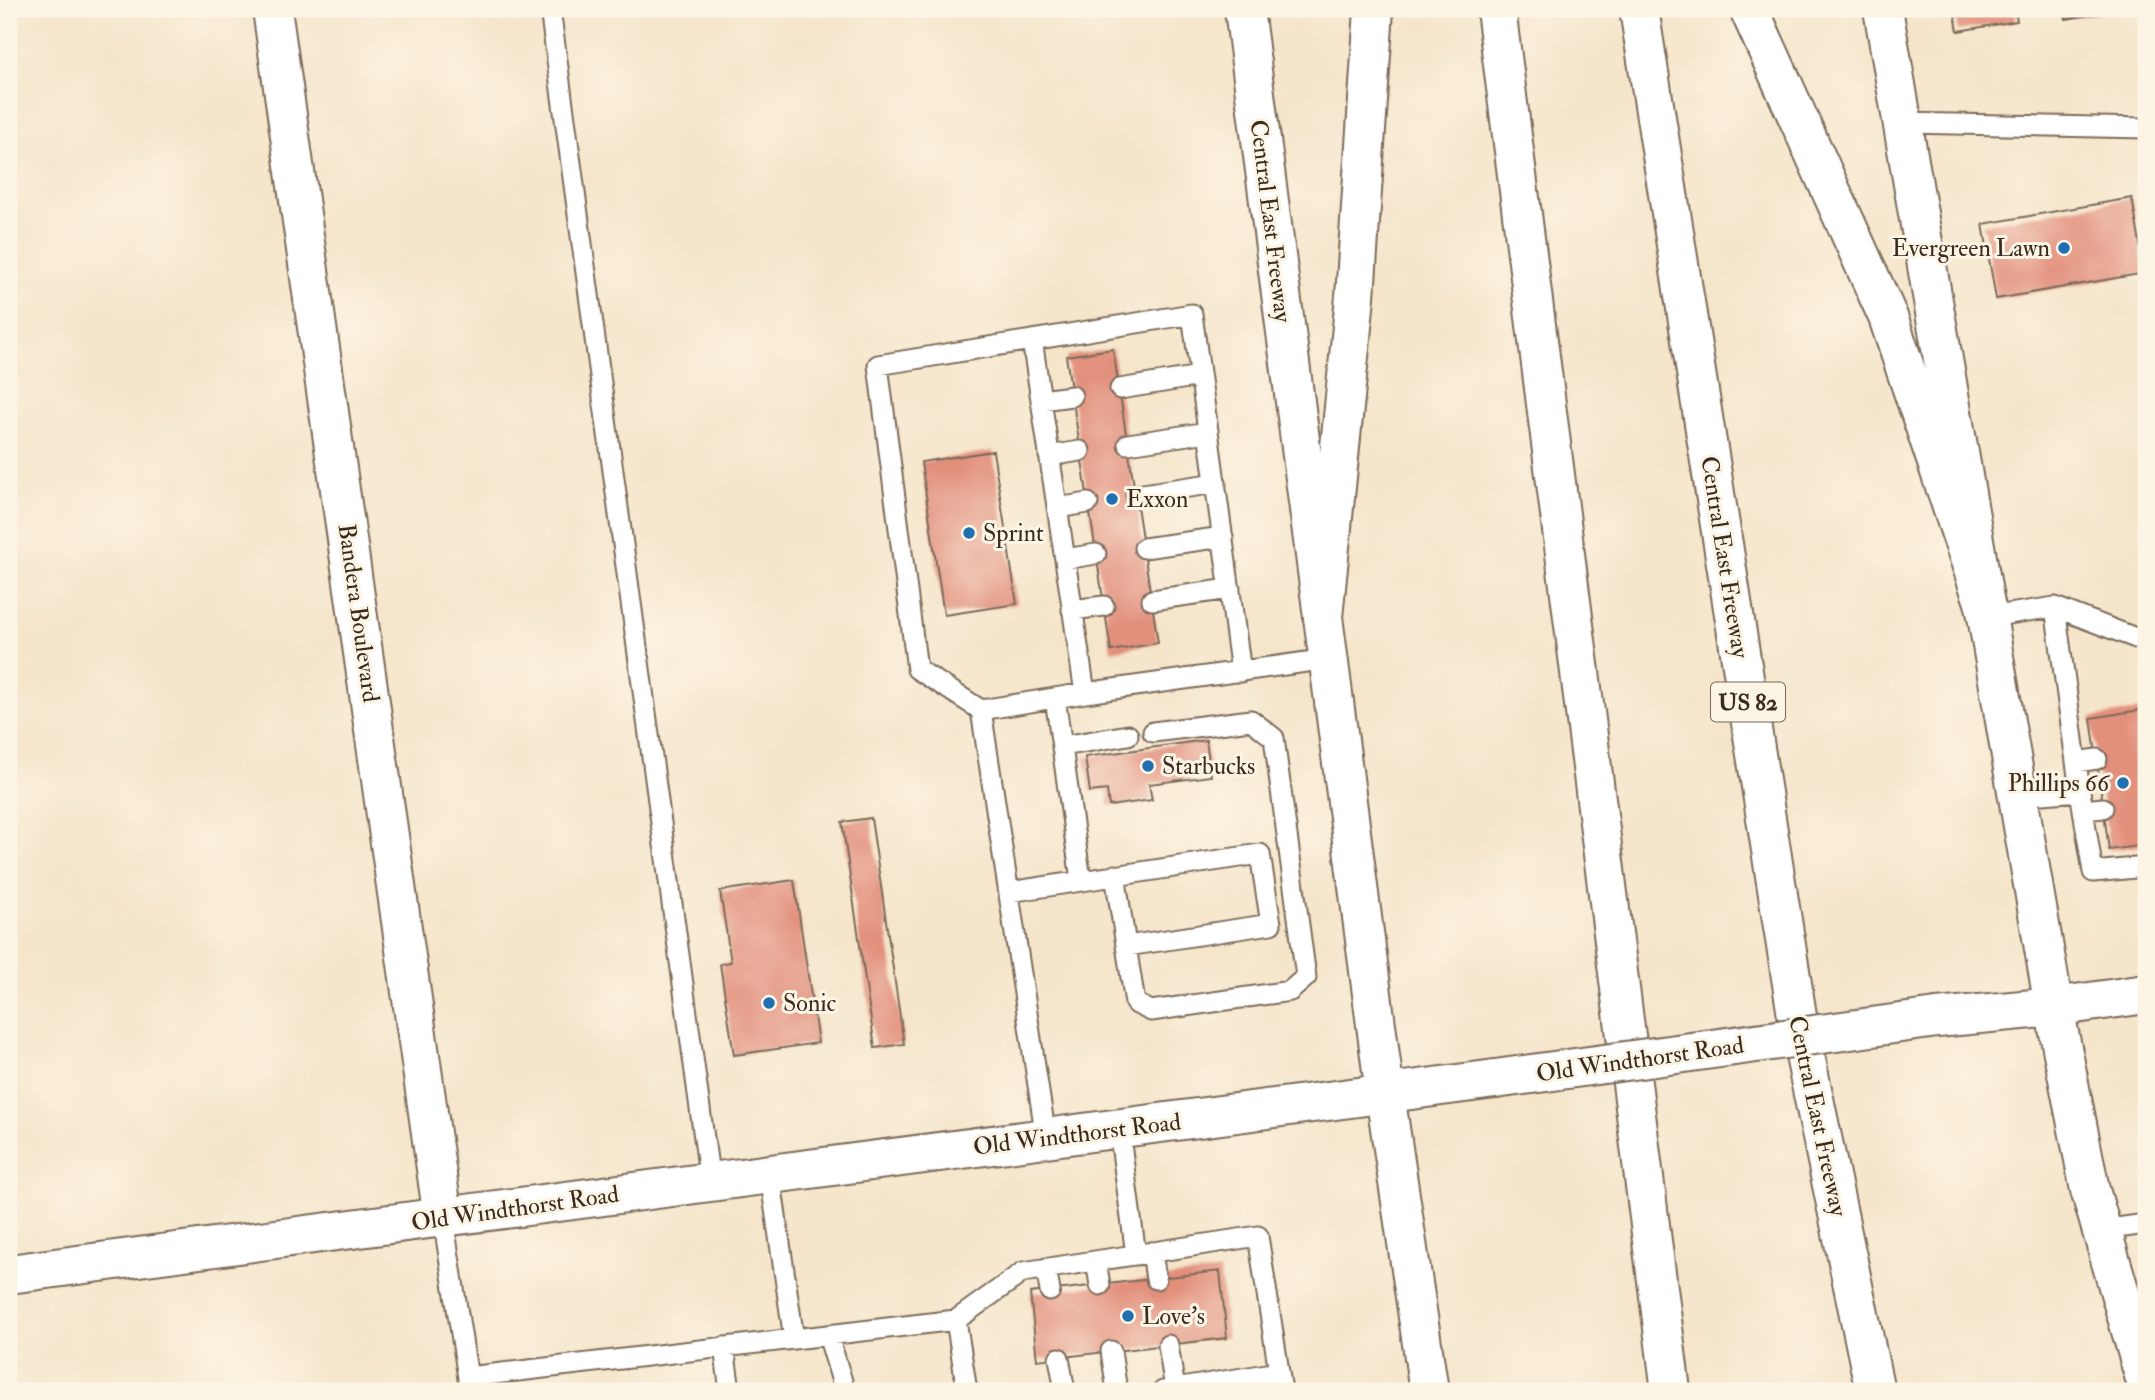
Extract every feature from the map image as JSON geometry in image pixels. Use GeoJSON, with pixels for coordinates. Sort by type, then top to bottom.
{"type":"FeatureCollection","features":[{"type":"Feature","properties":{"kind":"main road","name":"Bandera Boulevard"},"geometry":{"type":"LineString","coordinates":[[272,9],[443,1218]]}},
{"type":"Feature","properties":{"kind":"main road","name":"Central East Freeway"},"geometry":{"type":"LineString","coordinates":[[1244,9],[1385,1094],[1429,1391]]}},
{"type":"Feature","properties":{"kind":"main road"},"geometry":{"type":"LineString","coordinates":[[1323,617],[1355,297],[1374,9]]}},
{"type":"Feature","properties":{"kind":"main road"},"geometry":{"type":"LineString","coordinates":[[1496,9],[1671,1391]]}},
{"type":"Feature","properties":{"kind":"main road","name":"Central East Freeway"},"geometry":{"type":"LineString","coordinates":[[1639,9],[1798,1022],[1875,1391]]}},
{"type":"Feature","properties":{"kind":"main road"},"geometry":{"type":"LineString","coordinates":[[1749,9],[1888,317],[1989,617]]}},
{"type":"Feature","properties":{"kind":"main road"},"geometry":{"type":"LineString","coordinates":[[1883,9],[2054,1007],[2090,1190],[2146,1381]]}},
{"type":"Feature","properties":{"kind":"main road","name":"Old Windthorst Road"},"geometry":{"type":"LineString","coordinates":[[9,1275],[1385,1094],[1937,1018],[2146,995]]}},
{"type":"Feature","properties":{"kind":"lane"},"geometry":{"type":"LineString","coordinates":[[550,9],[710,1182]]}},
{"type":"Feature","properties":{"kind":"lane"},"geometry":{"type":"LineString","coordinates":[[1903,123],[2146,128]]}},
{"type":"Feature","properties":{"kind":"lane"},"geometry":{"type":"LineString","coordinates":[[1241,672],[1192,314],[878,365],[917,669],[981,710],[1085,693],[1241,672],[1328,659]]}},
{"type":"Feature","properties":{"kind":"lane"},"geometry":{"type":"LineString","coordinates":[[1032,340],[1085,693]]}},
{"type":"Feature","properties":{"kind":"lane"},"geometry":{"type":"LineString","coordinates":[[1120,389],[1200,376]]}},
{"type":"Feature","properties":{"kind":"lane"},"geometry":{"type":"LineString","coordinates":[[1041,400],[1072,397]]}},
{"type":"Feature","properties":{"kind":"lane"},"geometry":{"type":"LineString","coordinates":[[1128,444],[1208,432]]}},
{"type":"Feature","properties":{"kind":"lane"},"geometry":{"type":"LineString","coordinates":[[1049,456],[1080,451]]}},
{"type":"Feature","properties":{"kind":"lane"},"geometry":{"type":"LineString","coordinates":[[1136,495],[1216,483]]}},
{"type":"Feature","properties":{"kind":"lane"},"geometry":{"type":"LineString","coordinates":[[1057,508],[1088,503]]}},
{"type":"Feature","properties":{"kind":"lane"},"geometry":{"type":"LineString","coordinates":[[1144,548],[1223,537]]}},
{"type":"Feature","properties":{"kind":"lane"},"geometry":{"type":"LineString","coordinates":[[1065,559],[1096,554]]}},
{"type":"Feature","properties":{"kind":"lane"},"geometry":{"type":"LineString","coordinates":[[1152,600],[1230,589]]}},
{"type":"Feature","properties":{"kind":"lane"},"geometry":{"type":"LineString","coordinates":[[1072,610],[1104,606]]}},
{"type":"Feature","properties":{"kind":"lane"},"geometry":{"type":"LineString","coordinates":[[2055,607],[2093,872],[2146,867]]}},
{"type":"Feature","properties":{"kind":"lane"},"geometry":{"type":"LineString","coordinates":[[1989,617],[2055,607],[2146,642]]}},
{"type":"Feature","properties":{"kind":"lane"},"geometry":{"type":"LineString","coordinates":[[1055,698],[1081,880]]}},
{"type":"Feature","properties":{"kind":"lane"},"geometry":{"type":"LineString","coordinates":[[981,710],[1046,1138]]}},
{"type":"Feature","properties":{"kind":"lane"},"geometry":{"type":"LineString","coordinates":[[1115,875],[1135,1003],[1152,1011],[1290,991],[1306,977],[1274,738],[1251,720],[1153,732]]}},
{"type":"Feature","properties":{"kind":"lane"},"geometry":{"type":"LineString","coordinates":[[1063,746],[1128,735]]}},
{"type":"Feature","properties":{"kind":"lane"},"geometry":{"type":"LineString","coordinates":[[2076,762],[2097,759]]}},
{"type":"Feature","properties":{"kind":"lane"},"geometry":{"type":"LineString","coordinates":[[2018,796],[2081,801],[2103,808]]}},
{"type":"Feature","properties":{"kind":"lane"},"geometry":{"type":"LineString","coordinates":[[1009,892],[1260,855],[1270,923],[1127,946]]}},
{"type":"Feature","properties":{"kind":"lane"},"geometry":{"type":"LineString","coordinates":[[1119,1129],[1144,1254],[1156,1279]]}},
{"type":"Feature","properties":{"kind":"lane"},"geometry":{"type":"LineString","coordinates":[[770,1175],[794,1339]]}},
{"type":"Feature","properties":{"kind":"lane"},"geometry":{"type":"LineString","coordinates":[[443,1218],[469,1384],[724,1347],[956,1320],[1023,1272],[1258,1236],[1281,1382],[1169,1390],[1167,1345]]}},
{"type":"Feature","properties":{"kind":"lane"},"geometry":{"type":"LineString","coordinates":[[2102,1230],[2146,1224]]}},
{"type":"Feature","properties":{"kind":"lane"},"geometry":{"type":"LineString","coordinates":[[1096,1261],[1100,1286]]}},
{"type":"Feature","properties":{"kind":"lane"},"geometry":{"type":"LineString","coordinates":[[1046,1268],[1050,1291]]}},
{"type":"Feature","properties":{"kind":"lane"},"geometry":{"type":"LineString","coordinates":[[956,1320],[967,1391]]}},
{"type":"Feature","properties":{"kind":"lane"},"geometry":{"type":"LineString","coordinates":[[828,1335],[845,1391]]}},
{"type":"Feature","properties":{"kind":"lane"},"geometry":{"type":"LineString","coordinates":[[724,1347],[730,1391]]}},
{"type":"Feature","properties":{"kind":"lane"},"geometry":{"type":"LineString","coordinates":[[1111,1351],[1117,1391]]}},
{"type":"Feature","properties":{"kind":"lane"},"geometry":{"type":"LineString","coordinates":[[1059,1358],[1065,1391]]}},
{"type":"Feature","properties":{"kind":"building"},"geometry":{"type":"Polygon","coordinates":[[[1954,9],[2015,9],[2017,21],[1958,31],[1954,9]]]}},
{"type":"Feature","properties":{"kind":"building"},"geometry":{"type":"Polygon","coordinates":[[[2064,9],[2119,9],[2119,10],[2066,19],[2064,9]]]}},
{"type":"Feature","properties":{"kind":"building","name":"Evergreen Lawn"},"geometry":{"type":"Polygon","coordinates":[[[2132,198],[2145,273],[1996,299],[1983,224],[2132,198]]]}},
{"type":"Feature","properties":{"kind":"building","name":"Exxon"},"geometry":{"type":"Polygon","coordinates":[[[1113,349],[1158,643],[1111,651],[1066,356],[1113,349]]]}},
{"type":"Feature","properties":{"kind":"building","name":"Sprint"},"geometry":{"type":"Polygon","coordinates":[[[993,451],[1017,604],[944,615],[921,462],[993,451]]]}},
{"type":"Feature","properties":{"kind":"building","name":"Phillips 66"},"geometry":{"type":"Polygon","coordinates":[[[2146,709],[2146,845],[2109,850],[2091,718],[2146,709]]]}},
{"type":"Feature","properties":{"kind":"building","name":"Starbucks"},"geometry":{"type":"Polygon","coordinates":[[[1206,740],[1211,776],[1149,784],[1152,800],[1109,806],[1107,790],[1090,792],[1085,757],[1206,740]]]}},
{"type":"Feature","properties":{"kind":"building"},"geometry":{"type":"Polygon","coordinates":[[[871,818],[904,1044],[875,1048],[842,822],[871,818]]]}},
{"type":"Feature","properties":{"kind":"building","name":"Sonic"},"geometry":{"type":"Polygon","coordinates":[[[794,880],[818,1043],[734,1055],[720,964],[731,962],[720,891],[794,880]]]}},
{"type":"Feature","properties":{"kind":"building","name":"Love's"},"geometry":{"type":"Polygon","coordinates":[[[1220,1271],[1227,1338],[1037,1360],[1030,1293],[1220,1271]]]}},
{"type":"Feature","properties":{"kind":"place","name":"Evergreen Lawn"},"geometry":{"type":"Point","coordinates":[2064,248]}},
{"type":"Feature","properties":{"kind":"place","name":"Exxon"},"geometry":{"type":"Point","coordinates":[1112,499]}},
{"type":"Feature","properties":{"kind":"place","name":"Sprint"},"geometry":{"type":"Point","coordinates":[969,533]}},
{"type":"Feature","properties":{"kind":"place","name":"Starbucks"},"geometry":{"type":"Point","coordinates":[1148,766]}},
{"type":"Feature","properties":{"kind":"place","name":"Phillips 66"},"geometry":{"type":"Point","coordinates":[2123,783]}},
{"type":"Feature","properties":{"kind":"place","name":"Sonic"},"geometry":{"type":"Point","coordinates":[769,1003]}},
{"type":"Feature","properties":{"kind":"place","name":"Love's"},"geometry":{"type":"Point","coordinates":[1128,1316]}}]}
